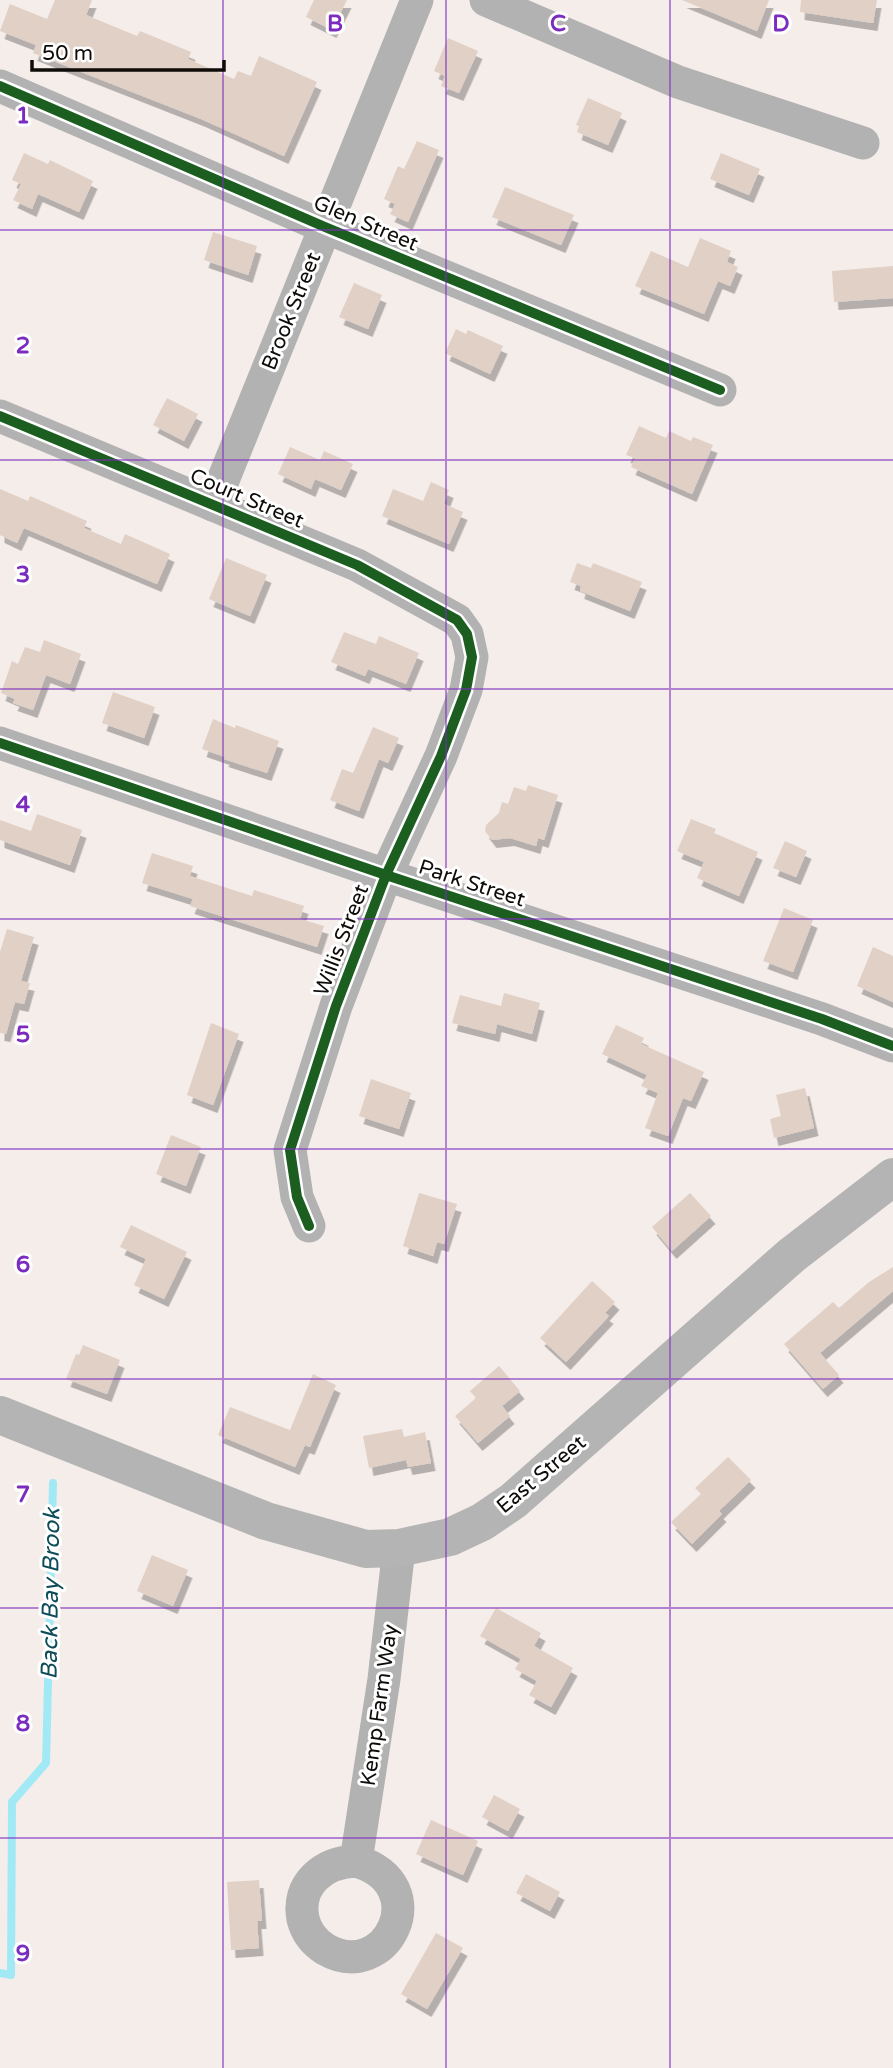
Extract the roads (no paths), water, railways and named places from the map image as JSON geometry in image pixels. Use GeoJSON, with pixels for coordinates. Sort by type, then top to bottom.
{"type":"FeatureCollection","features":[{"type":"Feature","properties":{"kind":"main road","name":"East Street"},"geometry":{"type":"LineString","coordinates":[[0,1415],[266,1521],[366,1549],[399,1548],[450,1537],[482,1522],[513,1501],[792,1255],[893,1177]]}},
{"type":"Feature","properties":{"kind":"street","name":"Brook Street"},"geometry":{"type":"LineString","coordinates":[[213,505],[417,0]]}},
{"type":"Feature","properties":{"kind":"street"},"geometry":{"type":"LineString","coordinates":[[486,0],[678,82],[863,143]]}},
{"type":"Feature","properties":{"kind":"street","name":"Glen Street"},"geometry":{"type":"LineString","coordinates":[[0,86],[325,227],[720,390]]}},
{"type":"Feature","properties":{"kind":"street","name":"Court Street"},"geometry":{"type":"LineString","coordinates":[[0,416],[357,565],[457,620],[467,634]]}},
{"type":"Feature","properties":{"kind":"street","name":"Willis Street"},"geometry":{"type":"LineString","coordinates":[[309,1226],[298,1197],[290,1150],[336,1006],[386,875],[441,755],[466,690],[472,657],[467,634]]}},
{"type":"Feature","properties":{"kind":"street","name":"Park Street"},"geometry":{"type":"LineString","coordinates":[[0,743],[386,875],[822,1019],[893,1046]]}},
{"type":"Feature","properties":{"kind":"street","name":"Kemp Farm Way"},"geometry":{"type":"LineString","coordinates":[[356,1861],[384,1679],[399,1548]]}},
{"type":"Feature","properties":{"kind":"waterway","name":"Back Bay Brook"},"geometry":{"type":"LineString","coordinates":[[0,1973],[11,1975],[12,1802],[46,1763],[53,1483]]}}]}
